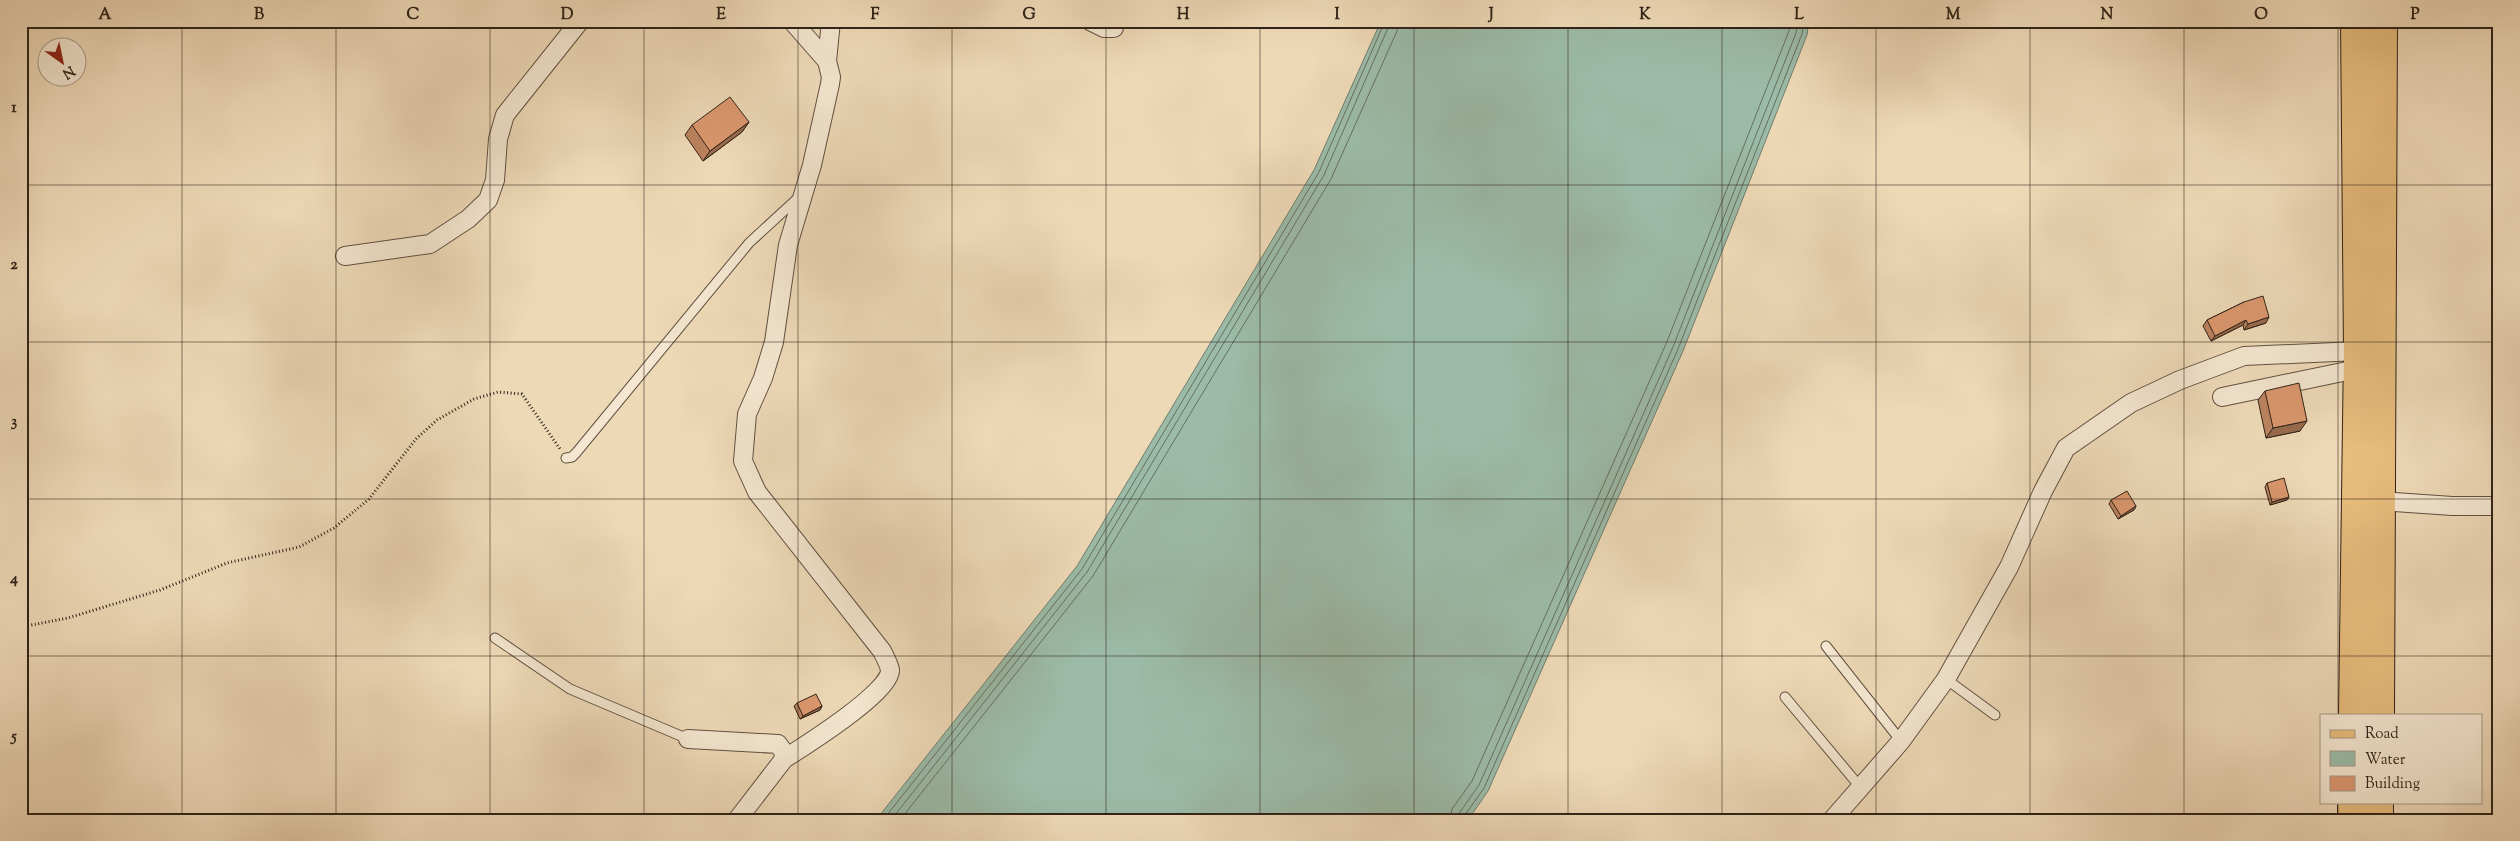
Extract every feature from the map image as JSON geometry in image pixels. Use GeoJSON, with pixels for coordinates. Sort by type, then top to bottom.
{"type":"FeatureCollection","features":[{"type":"Feature","properties":{"kind":"main road"},"geometry":{"type":"LineString","coordinates":[[2355,21],[2366,360],[2380,501],[2380,714]]}},
{"type":"Feature","properties":{"kind":"main road"},"geometry":{"type":"LineString","coordinates":[[2353,714],[2366,360],[2382,21]]}},
{"type":"Feature","properties":{"kind":"main road"},"geometry":{"type":"LineString","coordinates":[[2352,804],[2352,820]]}},
{"type":"Feature","properties":{"kind":"main road"},"geometry":{"type":"LineString","coordinates":[[2379,804],[2379,820]]}},
{"type":"Feature","properties":{"kind":"street"},"geometry":{"type":"LineString","coordinates":[[344,256],[430,244],[468,219],[488,200],[495,180],[498,139],[505,115],[580,21]]}},
{"type":"Feature","properties":{"kind":"street"},"geometry":{"type":"LineString","coordinates":[[792,21],[828,61]]}},
{"type":"Feature","properties":{"kind":"street"},"geometry":{"type":"LineString","coordinates":[[737,820],[784,759],[858,708],[886,681],[890,670],[882,651],[757,492],[743,461],[747,414],[763,378],[774,342],[788,246],[804,192],[830,84],[831,77],[828,61],[831,21]]}},
{"type":"Feature","properties":{"kind":"street"},"geometry":{"type":"LineString","coordinates":[[1090,21],[1104,28],[1114,28]]}},
{"type":"Feature","properties":{"kind":"street"},"geometry":{"type":"LineString","coordinates":[[1832,820],[1902,741],[1946,680],[2009,567],[2043,491],[2066,448],[2131,403],[2180,380],[2244,356],[2366,360]]}},
{"type":"Feature","properties":{"kind":"street"},"geometry":{"type":"LineString","coordinates":[[2222,397],[2366,360]]}},
{"type":"Feature","properties":{"kind":"street"},"geometry":{"type":"LineString","coordinates":[[2380,501],[2452,506],[2499,506]]}},
{"type":"Feature","properties":{"kind":"street"},"geometry":{"type":"LineString","coordinates":[[688,739],[778,744],[783,751],[784,759]]}},
{"type":"Feature","properties":{"kind":"lane"},"geometry":{"type":"LineString","coordinates":[[566,458],[572,457],[576,453],[749,243],[804,192]]}},
{"type":"Feature","properties":{"kind":"lane"},"geometry":{"type":"LineString","coordinates":[[495,638],[570,689],[688,739]]}},
{"type":"Feature","properties":{"kind":"lane"},"geometry":{"type":"LineString","coordinates":[[1826,646],[1902,741]]}},
{"type":"Feature","properties":{"kind":"lane"},"geometry":{"type":"LineString","coordinates":[[1946,680],[1995,715]]}},
{"type":"Feature","properties":{"kind":"lane"},"geometry":{"type":"LineString","coordinates":[[1785,697],[1861,788]]}},
{"type":"Feature","properties":{"kind":"path"},"geometry":{"type":"LineString","coordinates":[[21,626],[68,618],[160,590],[227,563],[299,547],[334,528],[369,499],[416,439],[437,420],[474,399],[498,392],[522,394],[566,458]]}},
{"type":"Feature","properties":{"kind":"water"},"geometry":{"type":"Polygon","coordinates":[[[1381,21],[1809,21],[1807,35],[1683,351],[1488,791],[1468,820],[876,820],[1077,566],[1314,170],[1381,21]]]}},
{"type":"Feature","properties":{"kind":"building"},"geometry":{"type":"Polygon","coordinates":[[[730,97],[749,122],[710,151],[692,125],[730,97]]]}},
{"type":"Feature","properties":{"kind":"building"},"geometry":{"type":"Polygon","coordinates":[[[2263,296],[2269,317],[2248,324],[2246,320],[2215,336],[2207,320],[2244,302],[2263,296]]]}},
{"type":"Feature","properties":{"kind":"building"},"geometry":{"type":"Polygon","coordinates":[[[2299,383],[2307,421],[2273,428],[2265,391],[2299,383]]]}},
{"type":"Feature","properties":{"kind":"building"},"geometry":{"type":"Polygon","coordinates":[[[2284,478],[2289,497],[2272,502],[2267,483],[2284,478]]]}},
{"type":"Feature","properties":{"kind":"building"},"geometry":{"type":"Polygon","coordinates":[[[2127,491],[2136,506],[2121,516],[2111,500],[2127,491]]]}},
{"type":"Feature","properties":{"kind":"building"},"geometry":{"type":"Polygon","coordinates":[[[816,694],[822,706],[803,716],[797,703],[816,694]]]}}]}
